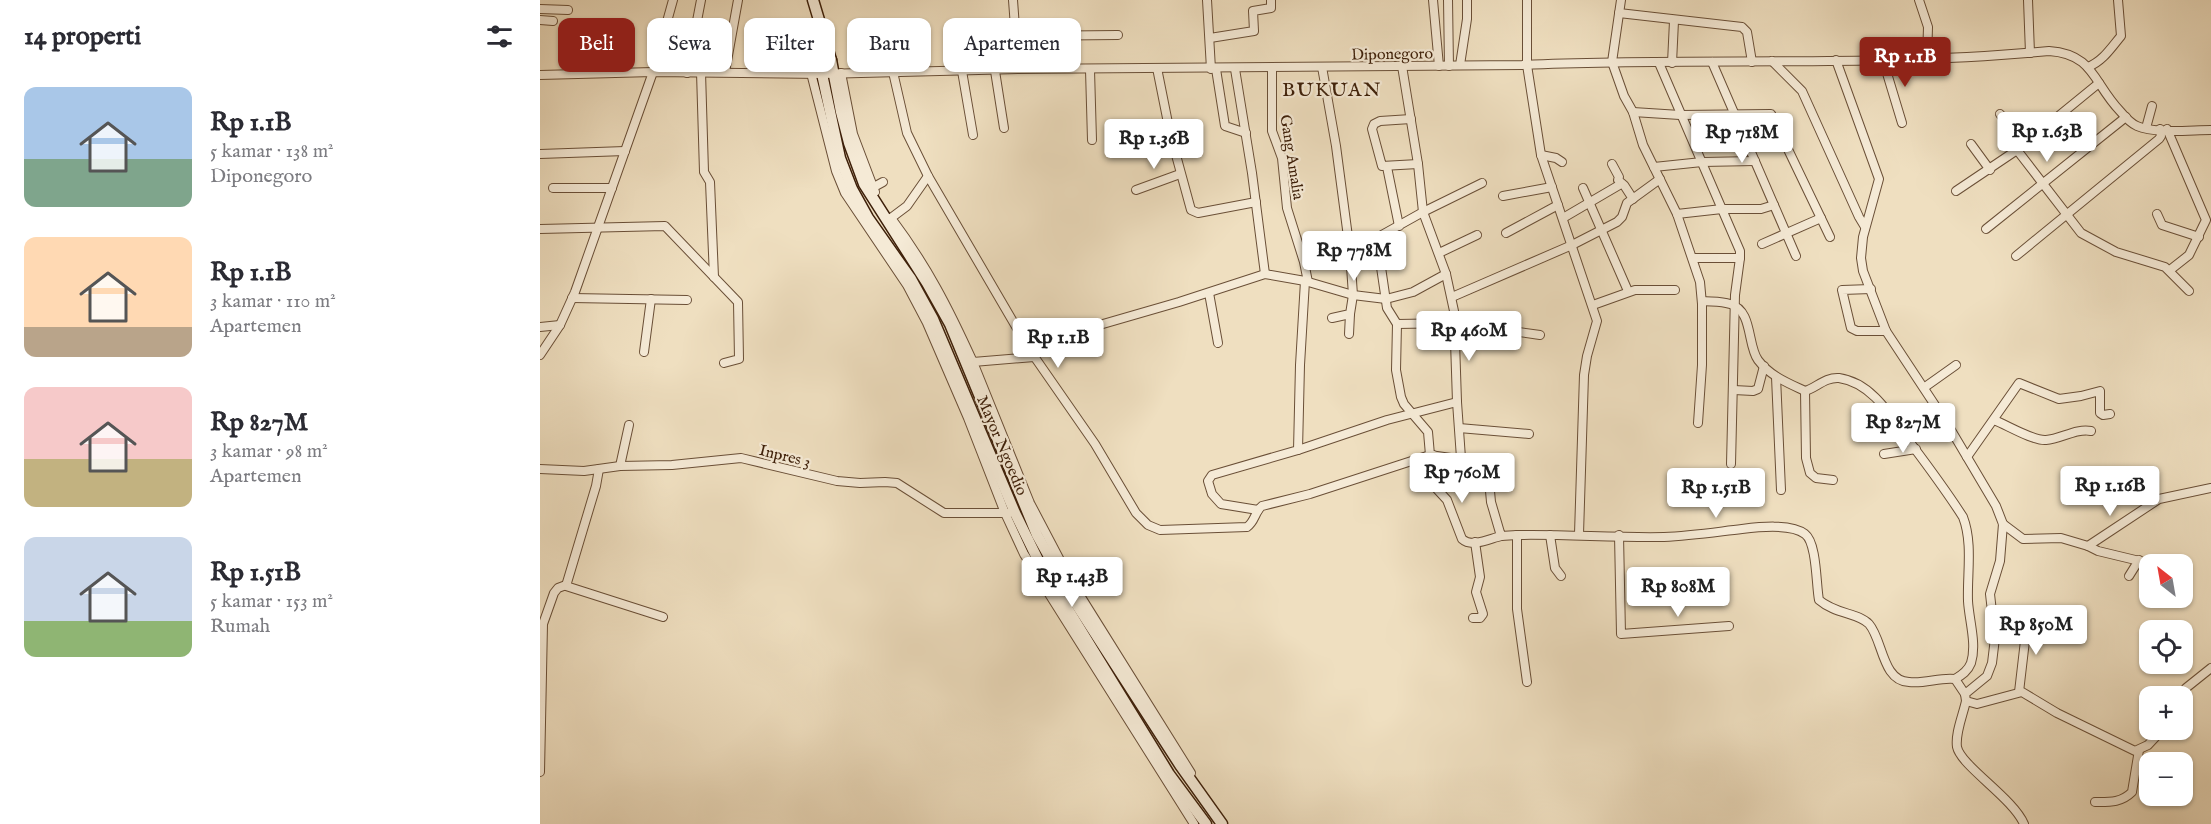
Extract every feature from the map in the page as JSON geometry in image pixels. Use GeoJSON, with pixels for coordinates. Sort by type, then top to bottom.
{"type":"FeatureCollection","features":[{"type":"Feature","properties":{"kind":"street"},"geometry":{"type":"LineString","coordinates":[[668,18],[673,0]]}},
{"type":"Feature","properties":{"kind":"street"},"geometry":{"type":"LineString","coordinates":[[698,18],[701,0]]}},
{"type":"Feature","properties":{"kind":"street"},"geometry":{"type":"LineString","coordinates":[[732,36],[738,0]]}},
{"type":"Feature","properties":{"kind":"street","name":"Mayor Ngoedio"},"geometry":{"type":"LineString","coordinates":[[813,0],[818,18]]}},
{"type":"Feature","properties":{"kind":"street"},"geometry":{"type":"LineString","coordinates":[[1012,0],[1014,18]]}},
{"type":"Feature","properties":{"kind":"street"},"geometry":{"type":"LineString","coordinates":[[1207,0],[1213,69],[1225,126],[1246,133]]}},
{"type":"Feature","properties":{"kind":"street"},"geometry":{"type":"LineString","coordinates":[[1210,38],[1254,31],[1253,11],[1271,8],[1271,0]]}},
{"type":"Feature","properties":{"kind":"street"},"geometry":{"type":"LineString","coordinates":[[1433,0],[1439,66]]}},
{"type":"Feature","properties":{"kind":"street"},"geometry":{"type":"LineString","coordinates":[[1448,0],[1449,66]]}},
{"type":"Feature","properties":{"kind":"street"},"geometry":{"type":"LineString","coordinates":[[1460,65],[1467,19],[1467,0]]}},
{"type":"Feature","properties":{"kind":"street"},"geometry":{"type":"LineString","coordinates":[[1527,0],[1527,64],[1541,154],[1597,321],[1584,375],[1579,534]]}},
{"type":"Feature","properties":{"kind":"street"},"geometry":{"type":"LineString","coordinates":[[1621,0],[1612,62],[1624,96],[1633,112],[1643,145],[1677,214],[1700,282],[1702,365],[1698,423]]}},
{"type":"Feature","properties":{"kind":"street"},"geometry":{"type":"LineString","coordinates":[[1920,0],[1928,27],[1928,60]]}},
{"type":"Feature","properties":{"kind":"street"},"geometry":{"type":"LineString","coordinates":[[2028,0],[2030,53]]}},
{"type":"Feature","properties":{"kind":"street"},"geometry":{"type":"LineString","coordinates":[[2088,67],[2104,57],[2121,36],[2118,0]]}},
{"type":"Feature","properties":{"kind":"street"},"geometry":{"type":"LineString","coordinates":[[540,9],[568,10]]}},
{"type":"Feature","properties":{"kind":"street"},"geometry":{"type":"LineString","coordinates":[[1619,14],[1744,28],[1752,62]]}},
{"type":"Feature","properties":{"kind":"street"},"geometry":{"type":"LineString","coordinates":[[540,20],[553,21]]}},
{"type":"Feature","properties":{"kind":"street"},"geometry":{"type":"LineString","coordinates":[[1672,63],[1674,21]]}},
{"type":"Feature","properties":{"kind":"street"},"geometry":{"type":"LineString","coordinates":[[1081,35],[1118,35]]}},
{"type":"Feature","properties":{"kind":"street","name":"Diponegoro"},"geometry":{"type":"LineString","coordinates":[[1081,70],[1928,60],[2049,51],[2064,52],[2077,57],[2088,67],[2114,105],[2135,125],[2146,128],[2211,130]]}},
{"type":"Feature","properties":{"kind":"street"},"geometry":{"type":"LineString","coordinates":[[1836,60],[1878,173],[1879,184],[1865,227],[1861,258],[1863,271],[1887,331],[1925,387],[1996,506],[2003,524],[2000,561],[1989,594],[1995,638],[1992,663],[1987,676],[1965,698],[1957,741],[1958,751],[1964,760],[2003,796],[2024,824]]}},
{"type":"Feature","properties":{"kind":"street"},"geometry":{"type":"LineString","coordinates":[[1883,60],[1902,123]]}},
{"type":"Feature","properties":{"kind":"street"},"geometry":{"type":"LineString","coordinates":[[1712,62],[1796,256]]}},
{"type":"Feature","properties":{"kind":"street"},"geometry":{"type":"LineString","coordinates":[[1772,62],[1802,91],[1865,227]]}},
{"type":"Feature","properties":{"kind":"street"},"geometry":{"type":"LineString","coordinates":[[1659,63],[1740,249],[1731,464]]}},
{"type":"Feature","properties":{"kind":"street"},"geometry":{"type":"LineString","coordinates":[[1402,66],[1418,164],[1423,212],[1446,274],[1456,323],[1457,402],[1461,458]]}},
{"type":"Feature","properties":{"kind":"street"},"geometry":{"type":"LineString","coordinates":[[1157,68],[1189,207],[1195,213],[1256,202]]}},
{"type":"Feature","properties":{"kind":"street","name":"Gang Amalia"},"geometry":{"type":"LineString","coordinates":[[1272,68],[1272,131],[1282,158],[1287,208],[1304,262],[1307,282],[1299,374],[1298,450]]}},
{"type":"Feature","properties":{"kind":"street"},"geometry":{"type":"LineString","coordinates":[[1322,68],[1344,203],[1353,295],[1349,334]]}},
{"type":"Feature","properties":{"kind":"street","name":"Mayor Ngoedio"},"geometry":{"type":"LineString","coordinates":[[835,69],[844,122],[875,185],[950,324],[1049,559],[1180,765],[1222,824]]}},
{"type":"Feature","properties":{"kind":"street"},"geometry":{"type":"LineString","coordinates":[[1235,69],[1256,202],[1264,274]]}},
{"type":"Feature","properties":{"kind":"street"},"geometry":{"type":"LineString","coordinates":[[1090,70],[1092,140]]}},
{"type":"Feature","properties":{"kind":"street"},"geometry":{"type":"LineString","coordinates":[[540,355],[560,325],[572,298],[653,72]]}},
{"type":"Feature","properties":{"kind":"street","name":"Diponegoro"},"geometry":{"type":"LineString","coordinates":[[540,75],[653,72]]}},
{"type":"Feature","properties":{"kind":"street"},"geometry":{"type":"LineString","coordinates":[[701,72],[704,172],[710,182],[714,277]]}},
{"type":"Feature","properties":{"kind":"street","name":"Diponegoro"},"geometry":{"type":"LineString","coordinates":[[726,72],[816,74],[893,72]]}},
{"type":"Feature","properties":{"kind":"street"},"geometry":{"type":"LineString","coordinates":[[893,72],[907,133],[928,176],[1031,353],[1099,449],[1136,513],[1148,525],[1160,530],[1244,527],[1252,522],[1262,506],[1310,494],[1431,455],[1461,458],[1486,464],[1491,499],[1501,536]]}},
{"type":"Feature","properties":{"kind":"street"},"geometry":{"type":"LineString","coordinates":[[962,72],[973,135]]}},
{"type":"Feature","properties":{"kind":"street"},"geometry":{"type":"LineString","coordinates":[[995,72],[1004,128]]}},
{"type":"Feature","properties":{"kind":"street"},"geometry":{"type":"LineString","coordinates":[[816,74],[836,171],[844,193],[907,285],[927,323],[1010,513],[1024,554],[1194,824]]}},
{"type":"Feature","properties":{"kind":"street","name":"Mayor Ngoedio"},"geometry":{"type":"LineString","coordinates":[[816,74],[852,189],[868,218],[911,279],[933,319],[1010,513],[1065,608],[1169,774],[1206,824]]}},
{"type":"Feature","properties":{"kind":"street"},"geometry":{"type":"LineString","coordinates":[[1956,191],[1990,170],[2099,83]]}},
{"type":"Feature","properties":{"kind":"street"},"geometry":{"type":"LineString","coordinates":[[2146,128],[2152,106]]}},
{"type":"Feature","properties":{"kind":"street"},"geometry":{"type":"LineString","coordinates":[[1633,112],[1680,115],[1769,113],[1772,115],[1830,237]]}},
{"type":"Feature","properties":{"kind":"street"},"geometry":{"type":"LineString","coordinates":[[2000,114],[2018,138],[2018,148],[2076,228],[2090,239],[2116,252],[2170,270],[2189,291]]}},
{"type":"Feature","properties":{"kind":"street"},"geometry":{"type":"LineString","coordinates":[[1986,229],[2126,117]]}},
{"type":"Feature","properties":{"kind":"street"},"geometry":{"type":"LineString","coordinates":[[1411,119],[1380,121],[1372,126],[1381,164],[1387,167],[1418,164]]}},
{"type":"Feature","properties":{"kind":"street"},"geometry":{"type":"LineString","coordinates":[[2016,256],[2160,138],[2163,129]]}},
{"type":"Feature","properties":{"kind":"street"},"geometry":{"type":"LineString","coordinates":[[2163,129],[2205,217],[2205,225],[2188,257],[2170,270]]}},
{"type":"Feature","properties":{"kind":"street"},"geometry":{"type":"LineString","coordinates":[[1971,144],[1990,170]]}},
{"type":"Feature","properties":{"kind":"street"},"geometry":{"type":"LineString","coordinates":[[540,154],[626,152]]}},
{"type":"Feature","properties":{"kind":"street"},"geometry":{"type":"LineString","coordinates":[[1541,154],[1562,162]]}},
{"type":"Feature","properties":{"kind":"street"},"geometry":{"type":"LineString","coordinates":[[1654,167],[1702,162],[1755,161]]}},
{"type":"Feature","properties":{"kind":"street"},"geometry":{"type":"LineString","coordinates":[[1612,164],[1619,177],[1618,180],[1633,199]]}},
{"type":"Feature","properties":{"kind":"street"},"geometry":{"type":"LineString","coordinates":[[1387,167],[1399,226]]}},
{"type":"Feature","properties":{"kind":"street"},"geometry":{"type":"LineString","coordinates":[[1136,189],[1180,174]]}},
{"type":"Feature","properties":{"kind":"street"},"geometry":{"type":"LineString","coordinates":[[892,217],[911,201],[928,176]]}},
{"type":"Feature","properties":{"kind":"street"},"geometry":{"type":"LineString","coordinates":[[1452,297],[1572,245],[1620,220],[1627,203],[1660,179]]}},
{"type":"Feature","properties":{"kind":"street"},"geometry":{"type":"LineString","coordinates":[[1482,183],[1423,212],[1377,240],[1388,310],[1397,324],[1395,364],[1402,400],[1428,432],[1435,487],[1447,500],[1462,539],[1467,543],[1517,535],[1579,534],[1663,537],[1761,527],[1781,527],[1803,532],[1811,542],[1819,600],[1833,610],[1863,619],[1870,625],[1897,679],[1917,683],[1955,679],[1963,675],[1968,668],[1972,653],[1968,603],[1967,532],[1963,517],[1882,404],[1850,382],[1833,378],[1805,392]]}},
{"type":"Feature","properties":{"kind":"street"},"geometry":{"type":"LineString","coordinates":[[1563,218],[1621,184]]}},
{"type":"Feature","properties":{"kind":"street"},"geometry":{"type":"LineString","coordinates":[[852,189],[875,185],[892,217],[919,254],[979,361],[1030,503],[1071,581],[1197,781],[1227,824]]}},
{"type":"Feature","properties":{"kind":"street"},"geometry":{"type":"LineString","coordinates":[[553,188],[612,188]]}},
{"type":"Feature","properties":{"kind":"street"},"geometry":{"type":"LineString","coordinates":[[1503,196],[1552,188]]}},
{"type":"Feature","properties":{"kind":"street"},"geometry":{"type":"LineString","coordinates":[[1583,188],[1628,291]]}},
{"type":"Feature","properties":{"kind":"street"},"geometry":{"type":"LineString","coordinates":[[1506,233],[1558,205]]}},
{"type":"Feature","properties":{"kind":"street"},"geometry":{"type":"LineString","coordinates":[[1677,214],[1722,209],[1761,209],[1774,205]]}},
{"type":"Feature","properties":{"kind":"street"},"geometry":{"type":"LineString","coordinates":[[2157,214],[2162,225],[2199,237]]}},
{"type":"Feature","properties":{"kind":"street"},"geometry":{"type":"LineString","coordinates":[[1762,244],[1821,218]]}},
{"type":"Feature","properties":{"kind":"street"},"geometry":{"type":"LineString","coordinates":[[540,229],[665,226],[734,296],[739,305],[738,359],[724,363]]}},
{"type":"Feature","properties":{"kind":"street"},"geometry":{"type":"LineString","coordinates":[[1439,253],[1477,235]]}},
{"type":"Feature","properties":{"kind":"street"},"geometry":{"type":"LineString","coordinates":[[1693,258],[1740,258]]}},
{"type":"Feature","properties":{"kind":"street"},"geometry":{"type":"LineString","coordinates":[[979,361],[1031,353],[1096,326],[1209,293],[1264,274],[1307,282],[1353,295],[1386,299],[1413,292],[1446,274]]}},
{"type":"Feature","properties":{"kind":"street"},"geometry":{"type":"LineString","coordinates":[[1871,289],[1842,290],[1851,328],[1857,332],[1887,331]]}},
{"type":"Feature","properties":{"kind":"street"},"geometry":{"type":"LineString","coordinates":[[1593,305],[1628,291],[1675,290]]}},
{"type":"Feature","properties":{"kind":"street"},"geometry":{"type":"LineString","coordinates":[[1209,293],[1218,344]]}},
{"type":"Feature","properties":{"kind":"street"},"geometry":{"type":"LineString","coordinates":[[572,298],[687,300]]}},
{"type":"Feature","properties":{"kind":"street"},"geometry":{"type":"LineString","coordinates":[[644,352],[651,299]]}},
{"type":"Feature","properties":{"kind":"street"},"geometry":{"type":"LineString","coordinates":[[1702,300],[1731,304],[1736,307],[1747,321],[1755,354],[1764,366],[1776,377],[1805,392]]}},
{"type":"Feature","properties":{"kind":"street"},"geometry":{"type":"LineString","coordinates":[[1332,318],[1350,314]]}},
{"type":"Feature","properties":{"kind":"street"},"geometry":{"type":"LineString","coordinates":[[1397,324],[1456,323],[1540,335]]}},
{"type":"Feature","properties":{"kind":"street"},"geometry":{"type":"LineString","coordinates":[[540,327],[560,325]]}},
{"type":"Feature","properties":{"kind":"street"},"geometry":{"type":"LineString","coordinates":[[1925,387],[1956,364]]}},
{"type":"Feature","properties":{"kind":"street"},"geometry":{"type":"LineString","coordinates":[[1734,390],[1758,389],[1764,366]]}},
{"type":"Feature","properties":{"kind":"street"},"geometry":{"type":"LineString","coordinates":[[1776,377],[1781,490]]}},
{"type":"Feature","properties":{"kind":"street"},"geometry":{"type":"LineString","coordinates":[[1967,458],[2016,385],[2021,383],[2059,399],[2100,391],[2100,413],[2110,414]]}},
{"type":"Feature","properties":{"kind":"street"},"geometry":{"type":"LineString","coordinates":[[1805,392],[1806,458],[1810,473],[1816,478],[1833,480]]}},
{"type":"Feature","properties":{"kind":"street"},"geometry":{"type":"LineString","coordinates":[[1258,510],[1221,504],[1212,494],[1209,478],[1212,475],[1457,402]]}},
{"type":"Feature","properties":{"kind":"street"},"geometry":{"type":"LineString","coordinates":[[1994,420],[2040,440],[2071,435],[2082,430],[2091,431]]}},
{"type":"Feature","properties":{"kind":"street"},"geometry":{"type":"LineString","coordinates":[[620,466],[629,425]]}},
{"type":"Feature","properties":{"kind":"street"},"geometry":{"type":"LineString","coordinates":[[1460,428],[1529,434]]}},
{"type":"Feature","properties":{"kind":"street"},"geometry":{"type":"LineString","coordinates":[[1884,454],[1916,449]]}},
{"type":"Feature","properties":{"kind":"street","name":"Inpres 3"},"geometry":{"type":"LineString","coordinates":[[540,469],[569,471],[741,458],[837,481],[897,483],[944,513],[1010,513]]}},
{"type":"Feature","properties":{"kind":"street"},"geometry":{"type":"LineString","coordinates":[[566,585],[599,469]]}},
{"type":"Feature","properties":{"kind":"street"},"geometry":{"type":"LineString","coordinates":[[2088,546],[2159,499],[2211,488]]}},
{"type":"Feature","properties":{"kind":"street"},"geometry":{"type":"LineString","coordinates":[[2003,524],[2023,539],[2061,538],[2098,551],[2139,560],[2129,576]]}},
{"type":"Feature","properties":{"kind":"street"},"geometry":{"type":"LineString","coordinates":[[1517,535],[1517,609],[1527,682]]}},
{"type":"Feature","properties":{"kind":"street"},"geometry":{"type":"LineString","coordinates":[[1550,535],[1555,568],[1561,576]]}},
{"type":"Feature","properties":{"kind":"street"},"geometry":{"type":"LineString","coordinates":[[1619,535],[1619,615],[1622,635],[1730,626]]}},
{"type":"Feature","properties":{"kind":"street"},"geometry":{"type":"LineString","coordinates":[[1473,618],[1480,618],[1483,614],[1476,592],[1480,577],[1476,542]]}},
{"type":"Feature","properties":{"kind":"street"},"geometry":{"type":"LineString","coordinates":[[540,772],[543,624],[554,593],[566,585],[663,617]]}},
{"type":"Feature","properties":{"kind":"street"},"geometry":{"type":"LineString","coordinates":[[2019,692],[2028,615]]}},
{"type":"Feature","properties":{"kind":"street"},"geometry":{"type":"LineString","coordinates":[[2187,686],[2211,668]]}},
{"type":"Feature","properties":{"kind":"street"},"geometry":{"type":"LineString","coordinates":[[1955,679],[1965,698],[1977,704],[2019,692],[2131,750],[2139,750],[2154,740]]}},
{"type":"Feature","properties":{"kind":"street"},"geometry":{"type":"LineString","coordinates":[[2095,802],[2115,802],[2132,792],[2139,750]]}},
{"type":"Feature","properties":{"kind":"district","name":"BUKUAN"},"geometry":{"type":"Point","coordinates":[1332,89]}}]}
